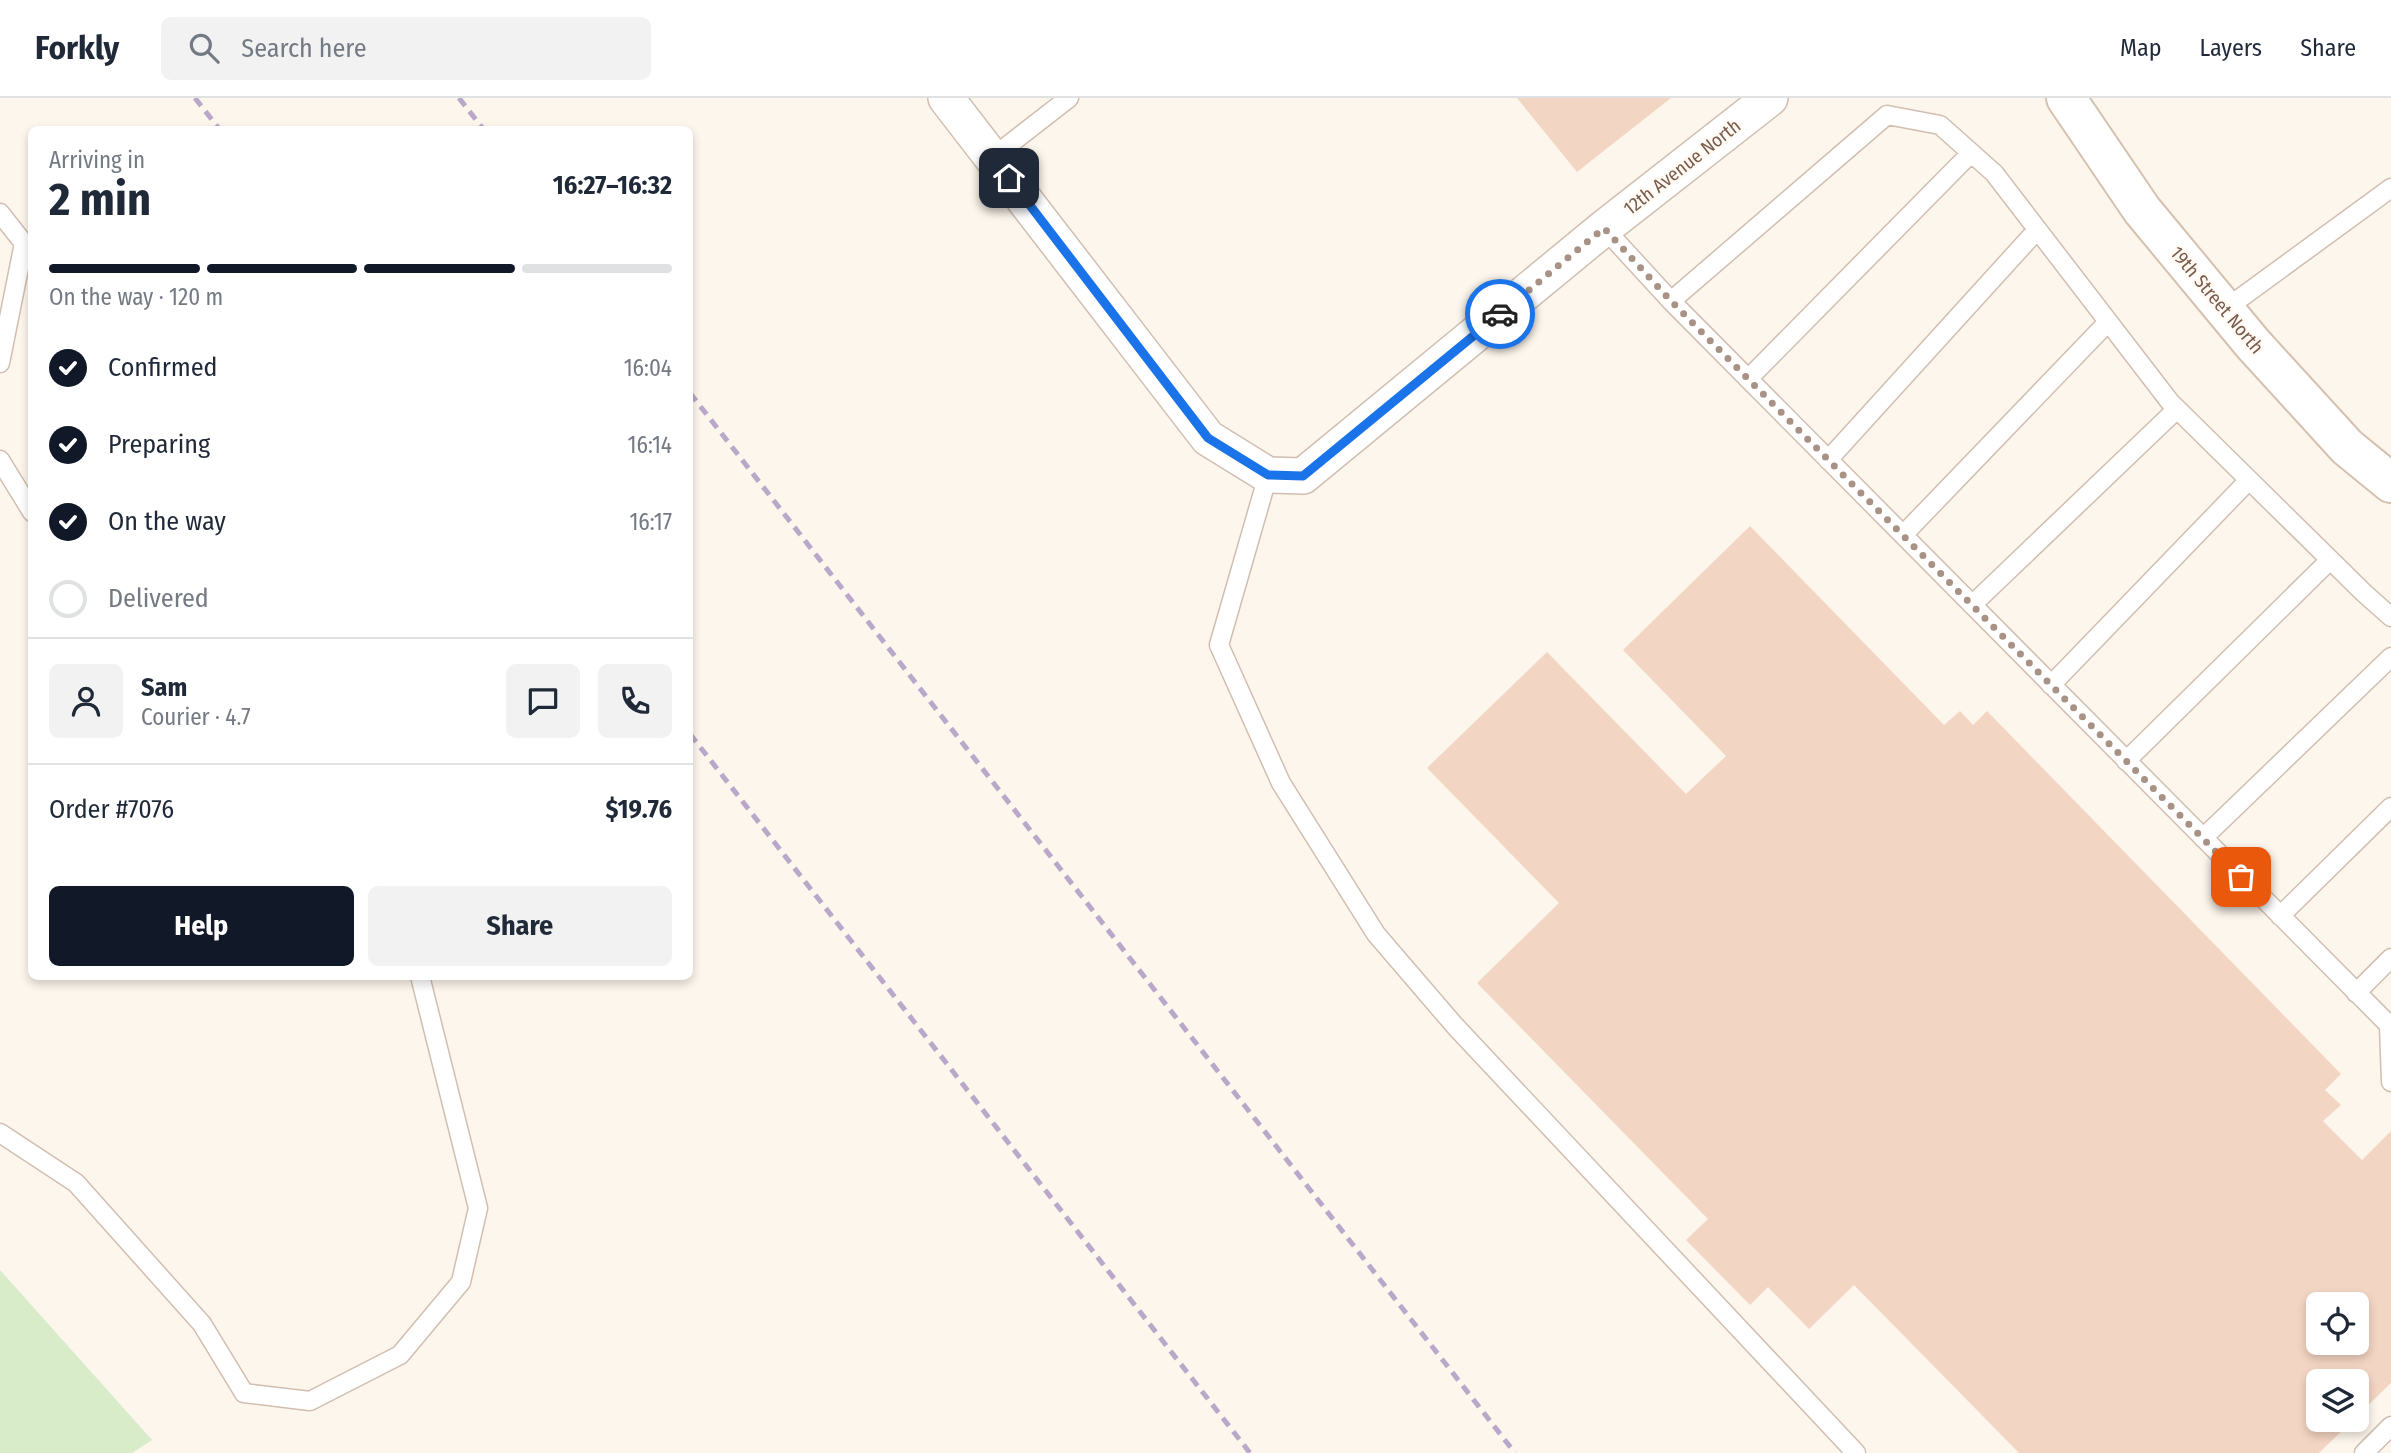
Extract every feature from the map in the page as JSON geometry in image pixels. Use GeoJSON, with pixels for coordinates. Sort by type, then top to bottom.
{"type":"FeatureCollection","features":[{"type":"Feature","properties":{"kind":"main road","name":"19th Street North"},"geometry":{"type":"LineString","coordinates":[[2066,98],[2142,210],[2224,310],[2347,447],[2391,483]]}},
{"type":"Feature","properties":{"kind":"street"},"geometry":{"type":"LineString","coordinates":[[946,98],[1208,438],[1268,475]]}},
{"type":"Feature","properties":{"kind":"street","name":"12th Avenue North"},"geometry":{"type":"LineString","coordinates":[[1268,475],[1303,476],[1604,228],[1770,98]]}},
{"type":"Feature","properties":{"kind":"lane"},"geometry":{"type":"LineString","coordinates":[[993,157],[1069,98]]}},
{"type":"Feature","properties":{"kind":"lane"},"geometry":{"type":"LineString","coordinates":[[1671,301],[1887,115],[1940,125],[1994,173],[2107,323],[2177,409],[2391,617]]}},
{"type":"Feature","properties":{"kind":"lane"},"geometry":{"type":"LineString","coordinates":[[1748,379],[1971,153]]}},
{"type":"Feature","properties":{"kind":"lane"},"geometry":{"type":"LineString","coordinates":[[2224,310],[2391,188]]}},
{"type":"Feature","properties":{"kind":"lane"},"geometry":{"type":"LineString","coordinates":[[0,213],[28,248],[0,363]]}},
{"type":"Feature","properties":{"kind":"lane"},"geometry":{"type":"LineString","coordinates":[[1604,228],[1671,301],[2390,1027],[2391,1082]]}},
{"type":"Feature","properties":{"kind":"lane"},"geometry":{"type":"LineString","coordinates":[[1828,460],[2037,230]]}},
{"type":"Feature","properties":{"kind":"lane"},"geometry":{"type":"LineString","coordinates":[[1903,535],[2107,323]]}},
{"type":"Feature","properties":{"kind":"lane"},"geometry":{"type":"LineString","coordinates":[[1972,605],[2177,409]]}},
{"type":"Feature","properties":{"kind":"lane"},"geometry":{"type":"LineString","coordinates":[[0,460],[28,506]]}},
{"type":"Feature","properties":{"kind":"lane"},"geometry":{"type":"LineString","coordinates":[[1268,475],[1219,645],[1281,783],[1376,934],[1411,975],[1455,1026],[1856,1453]]}},
{"type":"Feature","properties":{"kind":"lane"},"geometry":{"type":"LineString","coordinates":[[2051,685],[2249,480]]}},
{"type":"Feature","properties":{"kind":"lane"},"geometry":{"type":"LineString","coordinates":[[2126,761],[2330,560]]}},
{"type":"Feature","properties":{"kind":"lane"},"geometry":{"type":"LineString","coordinates":[[2203,838],[2391,657]]}},
{"type":"Feature","properties":{"kind":"lane"},"geometry":{"type":"LineString","coordinates":[[2280,916],[2391,807]]}},
{"type":"Feature","properties":{"kind":"lane"},"geometry":{"type":"LineString","coordinates":[[2356,993],[2391,958]]}},
{"type":"Feature","properties":{"kind":"lane"},"geometry":{"type":"LineString","coordinates":[[0,1133],[76,1183],[202,1324],[244,1393],[310,1401],[400,1355],[461,1282],[478,1208],[421,980]]}},
{"type":"Feature","properties":{"kind":"lane"},"geometry":{"type":"LineString","coordinates":[[2364,1453],[2391,1426]]}},
{"type":"Feature","properties":{"kind":"green space"},"geometry":{"type":"Polygon","coordinates":[[[0,1270],[152,1440],[132,1453],[0,1453],[0,1270]]]}},
{"type":"Feature","properties":{"kind":"building"},"geometry":{"type":"Polygon","coordinates":[[[1517,98],[1671,98],[1577,172],[1517,98]]]}},
{"type":"Feature","properties":{"kind":"building"},"geometry":{"type":"Polygon","coordinates":[[[1750,526],[1944,725],[1960,711],[1973,725],[1987,711],[2341,1074],[2325,1090],[2341,1105],[2323,1121],[2362,1160],[2391,1131],[2391,1383],[2369,1404],[2369,1369],[2306,1369],[2306,1432],[2341,1432],[2319,1453],[2019,1453],[1854,1285],[1809,1329],[1768,1287],[1750,1305],[1686,1240],[1708,1219],[1477,983],[1559,903],[1427,768],[1547,652],[1686,794],[1726,756],[1623,650],[1750,526]]]}},
{"type":"Feature","properties":{"kind":"railway"},"geometry":{"type":"LineString","coordinates":[[195,98],[217,126]]}},
{"type":"Feature","properties":{"kind":"railway"},"geometry":{"type":"LineString","coordinates":[[459,98],[481,126]]}},
{"type":"Feature","properties":{"kind":"railway"},"geometry":{"type":"LineString","coordinates":[[693,397],[1515,1453]]}},
{"type":"Feature","properties":{"kind":"railway"},"geometry":{"type":"LineString","coordinates":[[693,738],[1250,1453]]}},
{"type":"Feature","properties":{"kind":"way so far"},"geometry":{"type":"LineString","coordinates":[[1500,314],[1604,228],[1671,301],[2241,877]]}},
{"type":"Feature","properties":{"kind":"route"},"geometry":{"type":"LineString","coordinates":[[1009,178],[1208,438],[1268,475],[1303,476],[1500,314]]}}]}
